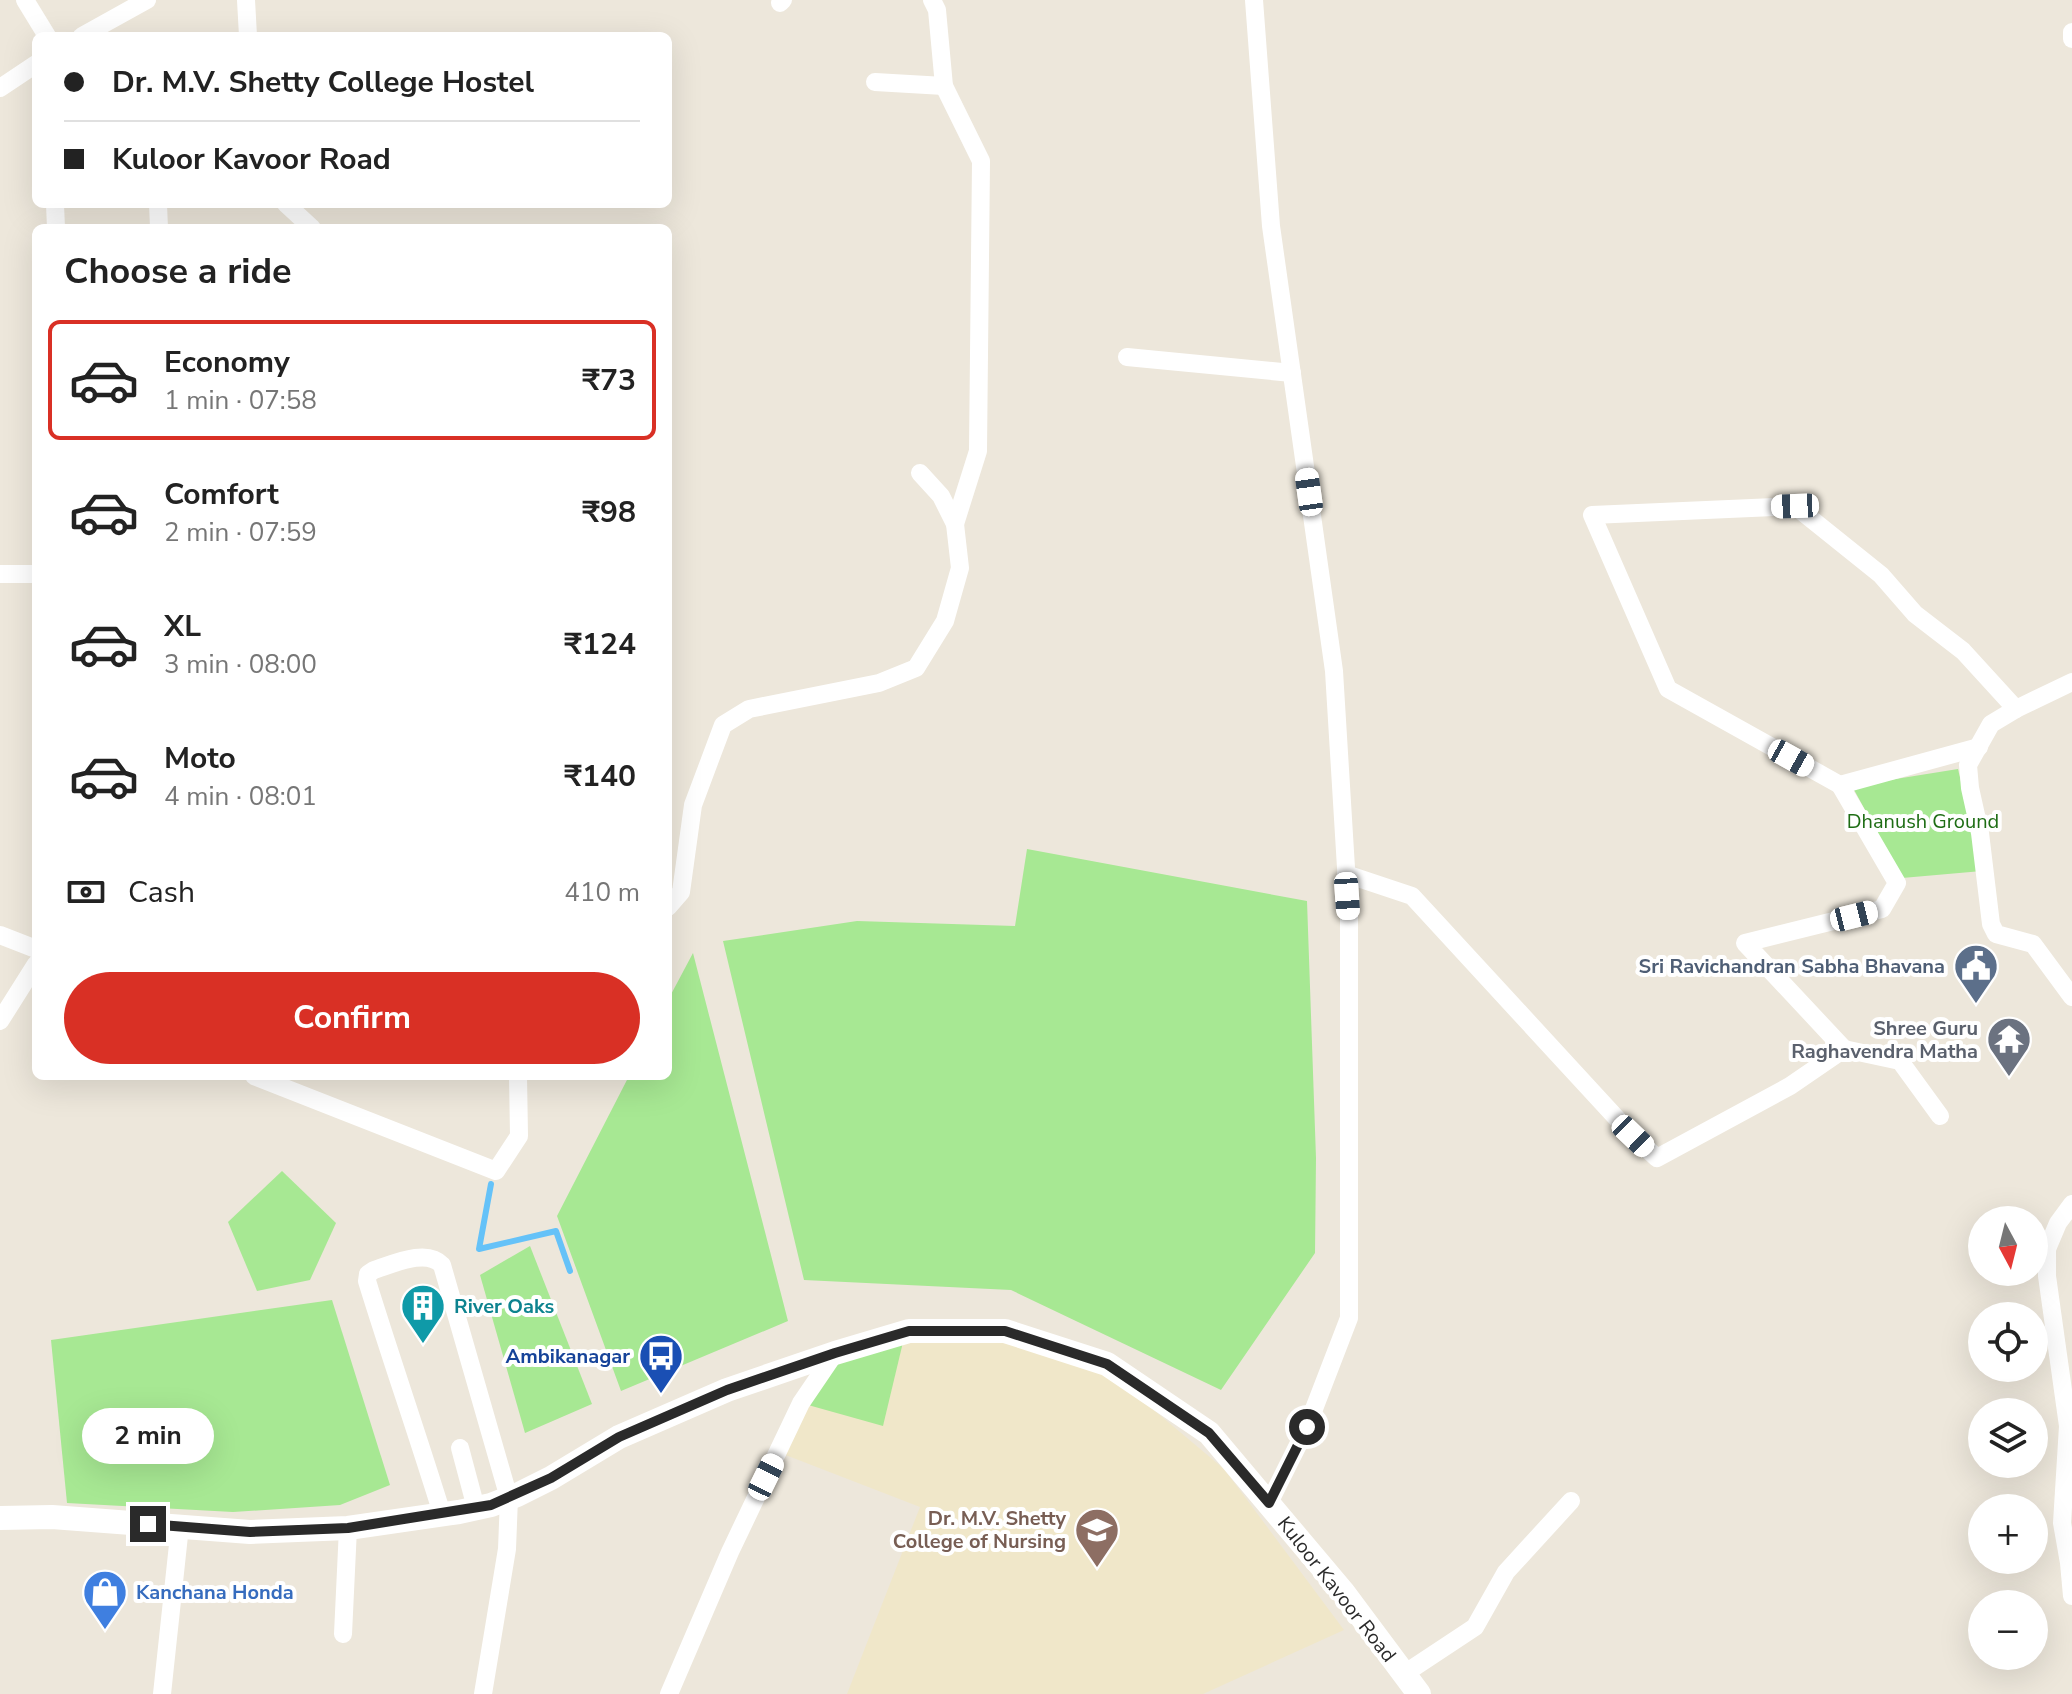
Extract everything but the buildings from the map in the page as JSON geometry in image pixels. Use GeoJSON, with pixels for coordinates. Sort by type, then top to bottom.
{"type":"FeatureCollection","features":[{"type":"Feature","properties":{"kind":"main road","name":"Kuloor Kavoor Road"},"geometry":{"type":"LineString","coordinates":[[0,1518],[52,1517],[250,1532],[348,1528],[476,1508],[509,1498],[551,1478],[619,1437],[727,1390],[835,1353],[909,1331],[1005,1331],[1107,1364],[1209,1433],[1343,1592],[1412,1684]]}},
{"type":"Feature","properties":{"kind":"street"},"geometry":{"type":"LineString","coordinates":[[25,0],[45,32]]}},
{"type":"Feature","properties":{"kind":"street"},"geometry":{"type":"LineString","coordinates":[[89,32],[147,0]]}},
{"type":"Feature","properties":{"kind":"street"},"geometry":{"type":"LineString","coordinates":[[246,0],[248,32]]}},
{"type":"Feature","properties":{"kind":"street"},"geometry":{"type":"LineString","coordinates":[[932,0],[937,10],[944,86],[981,161],[978,451],[955,524]]}},
{"type":"Feature","properties":{"kind":"street"},"geometry":{"type":"LineString","coordinates":[[1254,0],[1271,226],[1334,671],[1349,933],[1349,1318],[1307,1427],[1269,1503]]}},
{"type":"Feature","properties":{"kind":"street"},"geometry":{"type":"LineString","coordinates":[[2072,32],[2072,39]]}},
{"type":"Feature","properties":{"kind":"street"},"geometry":{"type":"LineString","coordinates":[[0,88],[32,67]]}},
{"type":"Feature","properties":{"kind":"street"},"geometry":{"type":"LineString","coordinates":[[875,82],[944,86]]}},
{"type":"Feature","properties":{"kind":"street"},"geometry":{"type":"LineString","coordinates":[[290,208],[308,224]]}},
{"type":"Feature","properties":{"kind":"street"},"geometry":{"type":"LineString","coordinates":[[1127,357],[1292,373]]}},
{"type":"Feature","properties":{"kind":"street"},"geometry":{"type":"LineString","coordinates":[[672,902],[681,892],[693,805],[723,725],[749,709],[879,683],[916,668],[945,621],[960,568],[955,524],[941,496],[920,473]]}},
{"type":"Feature","properties":{"kind":"street"},"geometry":{"type":"LineString","coordinates":[[1940,1116],[1900,1061],[1844,1049],[1745,943],[1882,909],[1897,883],[1840,785],[1668,689],[1592,515],[1795,506],[1881,575],[1915,614],[1963,651],[2016,709]]}},
{"type":"Feature","properties":{"kind":"street"},"geometry":{"type":"LineString","coordinates":[[0,574],[32,574]]}},
{"type":"Feature","properties":{"kind":"street"},"geometry":{"type":"LineString","coordinates":[[2072,682],[1991,724],[1968,765],[1991,924],[1996,934],[2033,944],[2072,997]]}},
{"type":"Feature","properties":{"kind":"street"},"geometry":{"type":"LineString","coordinates":[[1840,785],[1979,747]]}},
{"type":"Feature","properties":{"kind":"street"},"geometry":{"type":"LineString","coordinates":[[1346,874],[1412,896],[1633,1136],[1657,1158],[1790,1086],[1844,1049]]}},
{"type":"Feature","properties":{"kind":"street"},"geometry":{"type":"LineString","coordinates":[[0,935],[32,947]]}},
{"type":"Feature","properties":{"kind":"street"},"geometry":{"type":"LineString","coordinates":[[0,1021],[29,988]]}},
{"type":"Feature","properties":{"kind":"street"},"geometry":{"type":"LineString","coordinates":[[264,1080],[496,1171],[519,1136],[518,1080]]}},
{"type":"Feature","properties":{"kind":"street"},"geometry":{"type":"LineString","coordinates":[[2072,1204],[2058,1223],[2047,1249],[2047,1276],[2068,1426],[2062,1523],[2072,1596]]}},
{"type":"Feature","properties":{"kind":"street"},"geometry":{"type":"LineString","coordinates":[[442,1514],[367,1281],[370,1272],[422,1256],[434,1258],[442,1265],[509,1498],[507,1549],[483,1694]]}},
{"type":"Feature","properties":{"kind":"street"},"geometry":{"type":"LineString","coordinates":[[669,1694],[730,1552],[801,1403],[835,1353]]}},
{"type":"Feature","properties":{"kind":"street"},"geometry":{"type":"LineString","coordinates":[[460,1448],[476,1508]]}},
{"type":"Feature","properties":{"kind":"street"},"geometry":{"type":"LineString","coordinates":[[1412,1684],[1475,1627],[1506,1572],[1571,1501]]}},
{"type":"Feature","properties":{"kind":"street"},"geometry":{"type":"LineString","coordinates":[[162,1694],[180,1526]]}},
{"type":"Feature","properties":{"kind":"street"},"geometry":{"type":"LineString","coordinates":[[343,1634],[348,1528]]}},
{"type":"Feature","properties":{"kind":"shaded area","name":"Dr. M.V. Shetty College of Nursing"},"geometry":{"type":"Polygon","coordinates":[[[904,1338],[1032,1338],[1105,1369],[1224,1469],[1344,1630],[1203,1694],[847,1694],[920,1507],[783,1454],[801,1403],[904,1338]]]}},
{"type":"Feature","properties":{"kind":"green space","name":"Dhanush Ground"},"geometry":{"type":"Polygon","coordinates":[[[1958,769],[1982,871],[1902,878],[1852,786],[1958,769]]]}},
{"type":"Feature","properties":{"kind":"green space"},"geometry":{"type":"Polygon","coordinates":[[[1027,849],[1307,901],[1316,1158],[1315,1253],[1221,1390],[1011,1290],[804,1280],[723,941],[857,921],[1015,926],[1027,849]]]}},
{"type":"Feature","properties":{"kind":"green space"},"geometry":{"type":"Polygon","coordinates":[[[693,953],[788,1321],[621,1391],[557,1216],[627,1080],[672,1080],[672,992],[693,953]]]}},
{"type":"Feature","properties":{"kind":"green space"},"geometry":{"type":"Polygon","coordinates":[[[282,1171],[336,1223],[310,1280],[257,1291],[228,1222],[282,1171]]]}},
{"type":"Feature","properties":{"kind":"green space"},"geometry":{"type":"Polygon","coordinates":[[[530,1246],[592,1404],[525,1433],[480,1275],[530,1246]]]}},
{"type":"Feature","properties":{"kind":"green space"},"geometry":{"type":"Polygon","coordinates":[[[332,1300],[390,1485],[340,1505],[233,1512],[67,1503],[51,1340],[332,1300]]]}},
{"type":"Feature","properties":{"kind":"green space"},"geometry":{"type":"Polygon","coordinates":[[[904,1338],[883,1426],[801,1403],[838,1361],[904,1338]]]}},
{"type":"Feature","properties":{"kind":"waterway"},"geometry":{"type":"LineString","coordinates":[[491,1184],[479,1249],[556,1231],[570,1271]]}},
{"type":"Feature","properties":{"kind":"place","name":"Sri Ravichandran Sabha Bhavana"},"geometry":{"type":"Point","coordinates":[1976,1005]}},
{"type":"Feature","properties":{"kind":"place","name":"Shree Guru Raghavendra Matha"},"geometry":{"type":"Point","coordinates":[2009,1078]}},
{"type":"Feature","properties":{"kind":"place","name":"River Oaks"},"geometry":{"type":"Point","coordinates":[423,1345]}},
{"type":"Feature","properties":{"kind":"place","name":"Ambikanagar"},"geometry":{"type":"Point","coordinates":[661,1395]}},
{"type":"Feature","properties":{"kind":"place","name":"Dr. M.V. Shetty College of Nursing"},"geometry":{"type":"Point","coordinates":[1097,1569]}},
{"type":"Feature","properties":{"kind":"place","name":"Kanchana Honda"},"geometry":{"type":"Point","coordinates":[105,1631]}},
{"type":"Feature","properties":{"kind":"route"},"geometry":{"type":"LineString","coordinates":[[148,1524],[250,1532],[348,1528],[491,1505],[551,1478],[619,1437],[727,1390],[909,1331],[1005,1331],[1107,1364],[1209,1433],[1269,1503],[1307,1427]]}}]}
